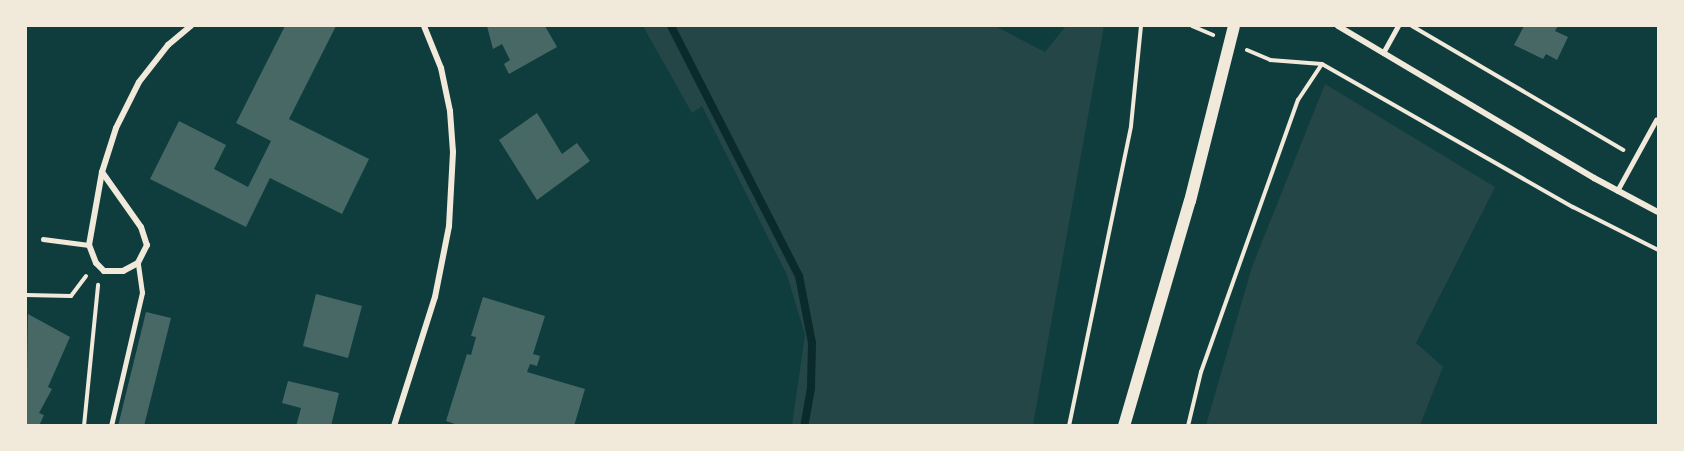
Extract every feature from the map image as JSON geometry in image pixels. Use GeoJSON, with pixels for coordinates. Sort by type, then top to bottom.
{"type":"FeatureCollection","features":[{"type":"Feature","properties":{"kind":"main road"},"geometry":{"type":"LineString","coordinates":[[1124,426],[1173,261],[1234,26]]}},
{"type":"Feature","properties":{"kind":"street"},"geometry":{"type":"LineString","coordinates":[[102,172],[141,227],[147,245],[138,263],[123,271],[104,271],[96,263],[89,245],[102,172],[116,128],[139,82],[168,45],[191,26]]}},
{"type":"Feature","properties":{"kind":"street"},"geometry":{"type":"LineString","coordinates":[[394,426],[435,297],[449,226],[453,152],[450,111],[441,68],[424,26]]}},
{"type":"Feature","properties":{"kind":"street"},"geometry":{"type":"LineString","coordinates":[[1338,26],[1617,191],[1659,212]]}},
{"type":"Feature","properties":{"kind":"lane"},"geometry":{"type":"LineString","coordinates":[[1383,52],[1398,26]]}},
{"type":"Feature","properties":{"kind":"lane"},"geometry":{"type":"LineString","coordinates":[[1617,191],[1656,120]]}},
{"type":"Feature","properties":{"kind":"lane"},"geometry":{"type":"LineString","coordinates":[[43,239],[89,245]]}},
{"type":"Feature","properties":{"kind":"lane"},"geometry":{"type":"LineString","coordinates":[[111,426],[142,293],[138,263]]}},
{"type":"Feature","properties":{"kind":"path"},"geometry":{"type":"LineString","coordinates":[[1069,426],[1131,126],[1141,26]]}},
{"type":"Feature","properties":{"kind":"path"},"geometry":{"type":"LineString","coordinates":[[1192,26],[1270,60],[1322,64],[1573,207],[1659,250]]}},
{"type":"Feature","properties":{"kind":"path"},"geometry":{"type":"LineString","coordinates":[[1412,26],[1635,157]]}},
{"type":"Feature","properties":{"kind":"path"},"geometry":{"type":"LineString","coordinates":[[1188,426],[1201,372],[1298,100],[1322,64]]}},
{"type":"Feature","properties":{"kind":"path"},"geometry":{"type":"LineString","coordinates":[[26,295],[71,296],[96,263]]}},
{"type":"Feature","properties":{"kind":"path"},"geometry":{"type":"LineString","coordinates":[[84,426],[96,290],[104,271]]}},
{"type":"Feature","properties":{"kind":"shaded area"},"geometry":{"type":"Polygon","coordinates":[[[643,26],[995,26],[1045,52],[1066,26],[1104,26],[1033,425],[792,425],[805,335],[787,275],[702,106],[692,113],[643,26]]]}},
{"type":"Feature","properties":{"kind":"shaded area"},"geometry":{"type":"Polygon","coordinates":[[[1325,84],[1495,187],[1416,343],[1443,367],[1420,425],[1206,425],[1252,267],[1325,84]]]}},
{"type":"Feature","properties":{"kind":"building"},"geometry":{"type":"Polygon","coordinates":[[[285,26],[336,26],[289,119],[369,159],[342,214],[270,178],[246,227],[150,179],[179,121],[226,145],[214,169],[248,187],[271,141],[236,123],[285,26]]]}},
{"type":"Feature","properties":{"kind":"building"},"geometry":{"type":"Polygon","coordinates":[[[487,26],[545,26],[557,47],[509,74],[504,64],[510,60],[502,44],[493,49],[487,26]]]}},
{"type":"Feature","properties":{"kind":"building"},"geometry":{"type":"Polygon","coordinates":[[[1524,26],[1558,26],[1555,31],[1568,37],[1557,60],[1546,54],[1543,59],[1514,45],[1524,26]]]}},
{"type":"Feature","properties":{"kind":"building"},"geometry":{"type":"Polygon","coordinates":[[[537,113],[562,154],[577,143],[590,161],[537,200],[499,140],[537,113]]]}},
{"type":"Feature","properties":{"kind":"building"},"geometry":{"type":"Polygon","coordinates":[[[316,294],[362,306],[348,358],[303,346],[316,294]]]}},
{"type":"Feature","properties":{"kind":"building"},"geometry":{"type":"Polygon","coordinates":[[[483,297],[545,316],[533,354],[540,356],[537,366],[530,364],[527,372],[585,389],[574,426],[461,426],[446,421],[467,354],[471,355],[476,337],[471,336],[483,297]]]}},
{"type":"Feature","properties":{"kind":"building"},"geometry":{"type":"Polygon","coordinates":[[[146,312],[171,318],[144,426],[118,426],[146,312]]]}},
{"type":"Feature","properties":{"kind":"building"},"geometry":{"type":"Polygon","coordinates":[[[28,314],[70,337],[48,387],[52,389],[39,413],[44,415],[39,426],[26,426],[28,314]]]}},
{"type":"Feature","properties":{"kind":"building"},"geometry":{"type":"Polygon","coordinates":[[[288,381],[339,393],[331,426],[296,426],[301,408],[282,403],[288,381]]]}},
{"type":"Feature","properties":{"kind":"waterway"},"geometry":{"type":"LineString","coordinates":[[671,26],[799,276],[812,343],[811,388],[804,426]]}}]}
